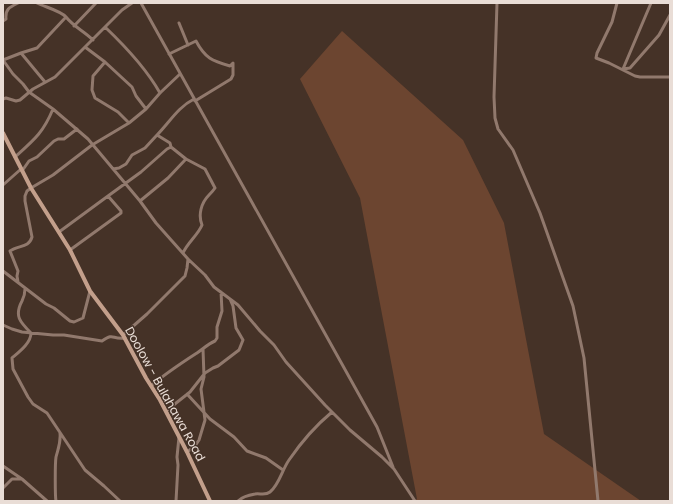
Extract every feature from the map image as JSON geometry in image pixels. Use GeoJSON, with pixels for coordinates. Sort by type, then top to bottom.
{"type":"FeatureCollection","features":[{"type":"Feature","properties":{"kind":"main road","name":"Doolow - Bulahawa Road"},"geometry":{"type":"LineString","coordinates":[[3,133],[31,188],[70,250],[90,291],[124,337],[166,411],[207,492],[209,501]]}},
{"type":"Feature","properties":{"kind":"street"},"geometry":{"type":"LineString","coordinates":[[3,21],[6,19],[5,15],[8,9],[18,3]]}},
{"type":"Feature","properties":{"kind":"street"},"geometry":{"type":"LineString","coordinates":[[37,3],[54,11],[63,13],[74,26],[92,40]]}},
{"type":"Feature","properties":{"kind":"street"},"geometry":{"type":"LineString","coordinates":[[74,26],[96,3]]}},
{"type":"Feature","properties":{"kind":"street"},"geometry":{"type":"LineString","coordinates":[[3,99],[6,98],[16,101],[20,100],[29,92],[61,72],[65,66],[105,26],[132,3]]}},
{"type":"Feature","properties":{"kind":"street"},"geometry":{"type":"LineString","coordinates":[[141,3],[377,427],[394,469],[416,501]]}},
{"type":"Feature","properties":{"kind":"street"},"geometry":{"type":"LineString","coordinates":[[497,3],[494,97],[495,118],[498,129],[513,150],[540,213],[573,306],[584,358],[598,501]]}},
{"type":"Feature","properties":{"kind":"street"},"geometry":{"type":"LineString","coordinates":[[617,3],[612,22],[597,52],[596,58],[640,78],[670,78]]}},
{"type":"Feature","properties":{"kind":"street"},"geometry":{"type":"LineString","coordinates":[[623,70],[651,3]]}},
{"type":"Feature","properties":{"kind":"street"},"geometry":{"type":"LineString","coordinates":[[623,70],[630,68],[659,35],[670,15]]}},
{"type":"Feature","properties":{"kind":"street"},"geometry":{"type":"LineString","coordinates":[[66,17],[37,48],[3,60],[13,74],[29,92],[53,109],[88,139],[140,200],[156,223],[205,275],[209,282],[238,305],[274,345],[286,362],[332,412],[394,469]]}},
{"type":"Feature","properties":{"kind":"street"},"geometry":{"type":"LineString","coordinates":[[179,23],[188,45]]}},
{"type":"Feature","properties":{"kind":"street"},"geometry":{"type":"LineString","coordinates":[[105,26],[140,63],[160,93]]}},
{"type":"Feature","properties":{"kind":"street"},"geometry":{"type":"LineString","coordinates":[[113,169],[119,168],[126,164],[132,155],[145,148],[174,115],[189,101],[194,100],[231,79],[233,75],[233,63],[230,66],[209,59],[196,41],[169,54]]}},
{"type":"Feature","properties":{"kind":"street"},"geometry":{"type":"LineString","coordinates":[[85,47],[105,62],[132,87],[136,96],[146,109]]}},
{"type":"Feature","properties":{"kind":"street"},"geometry":{"type":"LineString","coordinates":[[21,53],[45,82]]}},
{"type":"Feature","properties":{"kind":"street"},"geometry":{"type":"LineString","coordinates":[[105,62],[93,76],[92,90],[95,98],[118,112],[129,123]]}},
{"type":"Feature","properties":{"kind":"street"},"geometry":{"type":"LineString","coordinates":[[18,282],[18,271],[10,251],[25,245],[31,240],[32,237],[25,196],[27,191],[53,175],[92,145],[129,123],[146,109],[180,74]]}},
{"type":"Feature","properties":{"kind":"street"},"geometry":{"type":"LineString","coordinates":[[14,157],[41,133],[48,123],[53,109]]}},
{"type":"Feature","properties":{"kind":"street"},"geometry":{"type":"LineString","coordinates":[[3,185],[54,141],[64,139],[77,129]]}},
{"type":"Feature","properties":{"kind":"street"},"geometry":{"type":"LineString","coordinates":[[157,134],[170,143],[171,147],[186,159],[205,169],[215,188],[206,198],[200,213],[202,225],[200,231],[183,252]]}},
{"type":"Feature","properties":{"kind":"street"},"geometry":{"type":"LineString","coordinates":[[59,232],[150,166],[167,149],[171,147]]}},
{"type":"Feature","properties":{"kind":"street"},"geometry":{"type":"LineString","coordinates":[[140,200],[168,178],[186,159]]}},
{"type":"Feature","properties":{"kind":"street"},"geometry":{"type":"LineString","coordinates":[[70,250],[121,213],[121,211],[108,196]]}},
{"type":"Feature","properties":{"kind":"street"},"geometry":{"type":"LineString","coordinates":[[3,325],[12,329],[31,333],[53,336],[64,335],[102,341],[108,336],[112,336],[116,339],[124,337],[185,276],[188,258]]}},
{"type":"Feature","properties":{"kind":"street"},"geometry":{"type":"LineString","coordinates":[[3,271],[25,289],[74,322],[83,318],[90,291]]}},
{"type":"Feature","properties":{"kind":"street"},"geometry":{"type":"LineString","coordinates":[[25,289],[25,294],[18,310],[18,314],[23,324],[31,333]]}},
{"type":"Feature","properties":{"kind":"street"},"geometry":{"type":"LineString","coordinates":[[151,386],[172,368],[215,341],[217,338],[217,327],[222,312],[221,292]]}},
{"type":"Feature","properties":{"kind":"street"},"geometry":{"type":"LineString","coordinates":[[166,411],[187,394],[205,374],[234,354],[241,346],[243,340],[236,328],[233,306],[229,297]]}},
{"type":"Feature","properties":{"kind":"street"},"geometry":{"type":"LineString","coordinates":[[31,333],[29,340],[12,358],[12,369],[33,404],[47,413],[85,470],[120,501]]}},
{"type":"Feature","properties":{"kind":"street"},"geometry":{"type":"LineString","coordinates":[[187,452],[195,446],[199,440],[205,420],[201,389],[205,374],[203,349]]}},
{"type":"Feature","properties":{"kind":"street"},"geometry":{"type":"LineString","coordinates":[[187,394],[205,413],[234,437],[247,451],[266,458],[283,470]]}},
{"type":"Feature","properties":{"kind":"street"},"geometry":{"type":"LineString","coordinates":[[238,501],[241,498],[270,492],[283,470],[311,430],[332,412]]}},
{"type":"Feature","properties":{"kind":"street"},"geometry":{"type":"LineString","coordinates":[[56,501],[56,458],[61,441],[60,431]]}},
{"type":"Feature","properties":{"kind":"street"},"geometry":{"type":"LineString","coordinates":[[176,501],[179,436]]}},
{"type":"Feature","properties":{"kind":"street"},"geometry":{"type":"LineString","coordinates":[[3,466],[22,479],[47,501]]}},
{"type":"Feature","properties":{"kind":"street"},"geometry":{"type":"LineString","coordinates":[[3,488],[12,479],[22,479]]}},
{"type":"Feature","properties":{"kind":"shaded area"},"geometry":{"type":"Polygon","coordinates":[[[342,31],[463,140],[504,223],[544,434],[641,501],[414,501],[417,499],[360,198],[300,79],[342,31]]]}}]}
